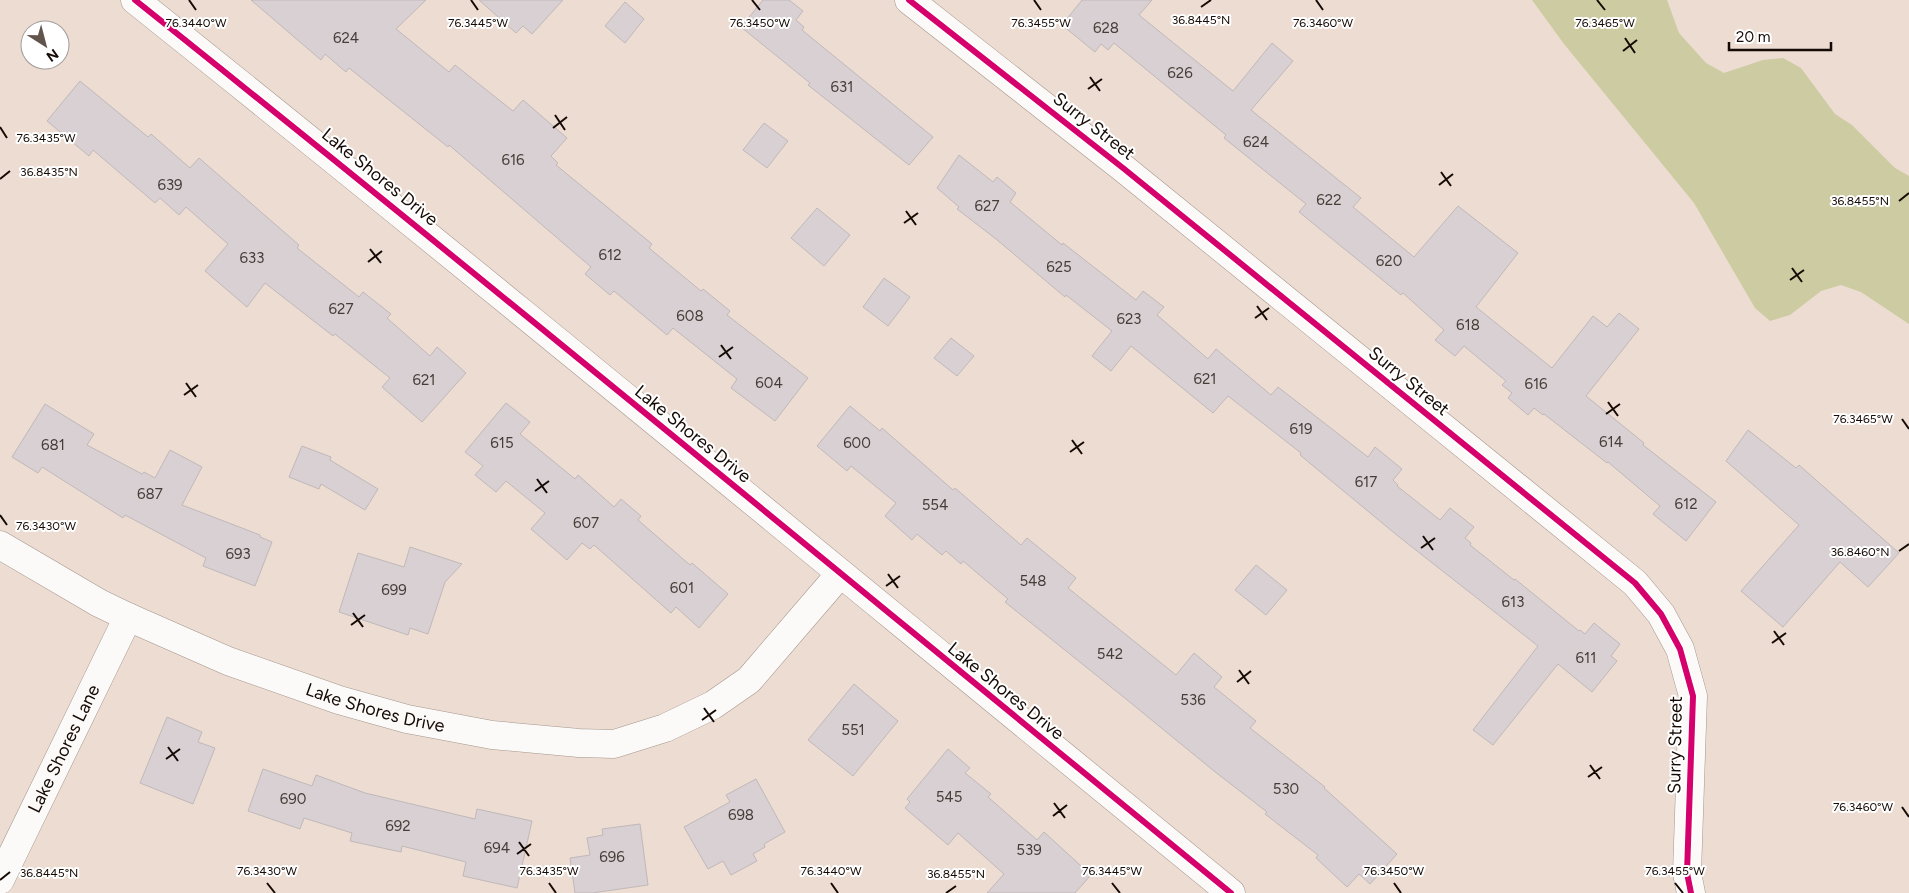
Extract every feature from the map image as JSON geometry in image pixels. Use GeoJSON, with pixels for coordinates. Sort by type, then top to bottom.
{"type":"FeatureCollection","features":[{"type":"Feature","properties":{"kind":"street","name":"Lake Shores Drive"},"geometry":{"type":"LineString","coordinates":[[134,0],[352,173],[1231,893]]}},
{"type":"Feature","properties":{"kind":"street","name":"Surry Street"},"geometry":{"type":"LineString","coordinates":[[909,0],[1123,168],[1635,583],[1661,614],[1680,649],[1693,696],[1687,873],[1691,893]]}},
{"type":"Feature","properties":{"kind":"street","name":"Lake Shores Drive"},"geometry":{"type":"LineString","coordinates":[[0,545],[99,603],[128,617],[228,661],[339,700],[406,719],[492,735],[578,743],[614,744],[665,728],[713,705],[749,680],[840,574]]}},
{"type":"Feature","properties":{"kind":"street","name":"Lake Shores Lane"},"geometry":{"type":"LineString","coordinates":[[0,880],[128,617]]}},
{"type":"Feature","properties":{"kind":"shaded area"},"geometry":{"type":"Polygon","coordinates":[[[1532,0],[1667,0],[1679,33],[1706,63],[1724,73],[1763,60],[1783,58],[1801,68],[1835,114],[1852,125],[1895,168],[1909,176],[1909,324],[1861,292],[1841,285],[1821,291],[1790,315],[1770,321],[1755,308],[1694,203],[1564,44],[1532,0]]]}},
{"type":"Feature","properties":{"kind":"building"},"geometry":{"type":"Polygon","coordinates":[[[251,0],[426,0],[396,29],[449,72],[455,65],[513,111],[523,100],[567,138],[551,156],[558,163],[556,165],[652,244],[649,248],[701,291],[703,289],[730,311],[727,315],[808,378],[775,421],[731,388],[737,379],[673,328],[667,335],[614,291],[610,295],[585,274],[591,267],[449,145],[448,147],[349,68],[346,72],[325,54],[321,60],[251,0]]]}},
{"type":"Feature","properties":{"kind":"building"},"geometry":{"type":"Polygon","coordinates":[[[479,0],[563,0],[532,34],[523,26],[516,33],[479,0]]]}},
{"type":"Feature","properties":{"kind":"building"},"geometry":{"type":"Polygon","coordinates":[[[763,0],[789,0],[803,11],[796,20],[804,27],[802,30],[933,137],[909,165],[808,85],[810,83],[741,27],[763,0]]]}},
{"type":"Feature","properties":{"kind":"building"},"geometry":{"type":"Polygon","coordinates":[[[1082,0],[1152,0],[1139,15],[1233,91],[1272,43],[1293,61],[1251,110],[1361,198],[1353,207],[1414,257],[1458,206],[1518,253],[1476,307],[1552,368],[1593,316],[1607,327],[1619,313],[1639,329],[1586,396],[1644,443],[1643,445],[1716,502],[1686,541],[1653,514],[1660,506],[1608,462],[1544,414],[1534,408],[1528,415],[1508,398],[1512,393],[1502,385],[1506,381],[1464,346],[1455,356],[1435,340],[1444,330],[1403,293],[1401,295],[1299,212],[1306,204],[1224,138],[1226,135],[1114,43],[1108,50],[1101,44],[1095,52],[1062,25],[1082,0]]]}},
{"type":"Feature","properties":{"kind":"building"},"geometry":{"type":"Polygon","coordinates":[[[625,2],[644,19],[625,43],[605,26],[625,2]]]}},
{"type":"Feature","properties":{"kind":"building"},"geometry":{"type":"Polygon","coordinates":[[[80,81],[148,137],[151,134],[190,168],[199,158],[299,245],[297,248],[359,297],[363,292],[391,314],[387,318],[430,356],[437,347],[466,373],[422,422],[382,387],[390,378],[335,334],[333,336],[265,283],[247,307],[205,271],[228,244],[186,207],[179,215],[160,198],[155,203],[93,150],[89,156],[47,121],[80,81]]]}},
{"type":"Feature","properties":{"kind":"building"},"geometry":{"type":"Polygon","coordinates":[[[764,123],[788,141],[767,168],[743,150],[764,123]]]}},
{"type":"Feature","properties":{"kind":"building"},"geometry":{"type":"Polygon","coordinates":[[[959,155],[993,182],[997,177],[1016,193],[1010,202],[1062,245],[1063,243],[1136,300],[1143,291],[1164,307],[1157,315],[1208,359],[1216,349],[1271,395],[1278,387],[1368,457],[1375,447],[1402,469],[1393,480],[1397,486],[1440,520],[1450,508],[1474,527],[1465,538],[1471,543],[1470,545],[1579,631],[1585,634],[1594,623],[1620,644],[1611,656],[1617,661],[1592,692],[1558,664],[1493,745],[1473,730],[1538,646],[1398,536],[1300,455],[1301,453],[1228,396],[1213,413],[1131,346],[1111,371],[1092,356],[1112,331],[1066,295],[1065,297],[957,209],[959,207],[937,188],[959,155]]]}},
{"type":"Feature","properties":{"kind":"building"},"geometry":{"type":"Polygon","coordinates":[[[817,208],[850,235],[824,266],[791,238],[817,208]]]}},
{"type":"Feature","properties":{"kind":"building"},"geometry":{"type":"Polygon","coordinates":[[[884,278],[910,297],[888,326],[863,307],[884,278]]]}},
{"type":"Feature","properties":{"kind":"building"},"geometry":{"type":"Polygon","coordinates":[[[951,338],[974,356],[957,376],[934,358],[951,338]]]}},
{"type":"Feature","properties":{"kind":"building"},"geometry":{"type":"Polygon","coordinates":[[[506,403],[530,422],[520,434],[575,479],[578,475],[614,507],[621,499],[641,516],[638,520],[690,565],[692,563],[728,594],[699,628],[676,607],[671,613],[594,545],[590,549],[582,543],[567,560],[531,529],[545,513],[506,481],[496,492],[475,475],[483,466],[465,452],[506,403]]]}},
{"type":"Feature","properties":{"kind":"building"},"geometry":{"type":"Polygon","coordinates":[[[45,404],[94,434],[87,445],[142,474],[144,472],[155,478],[170,450],[202,467],[182,505],[260,535],[260,537],[272,542],[255,586],[203,566],[206,558],[125,515],[123,518],[42,467],[38,473],[12,457],[45,404]]]}},
{"type":"Feature","properties":{"kind":"building"},"geometry":{"type":"Polygon","coordinates":[[[850,406],[880,431],[882,428],[953,490],[955,488],[1021,545],[1027,538],[1076,578],[1068,588],[1176,675],[1194,653],[1222,677],[1214,687],[1256,721],[1250,728],[1325,787],[1397,854],[1370,884],[1359,874],[1347,887],[1316,858],[1318,855],[1005,602],[1008,599],[963,561],[961,564],[946,551],[942,555],[917,534],[912,540],[885,516],[896,503],[851,466],[847,471],[817,446],[850,406]]]}},
{"type":"Feature","properties":{"kind":"building"},"geometry":{"type":"Polygon","coordinates":[[[1748,430],[1796,468],[1799,465],[1899,553],[1868,587],[1840,562],[1783,627],[1741,591],[1799,525],[1726,461],[1748,430]]]}},
{"type":"Feature","properties":{"kind":"building"},"geometry":{"type":"Polygon","coordinates":[[[302,446],[331,457],[330,460],[378,489],[365,510],[321,484],[319,489],[289,477],[302,446]]]}},
{"type":"Feature","properties":{"kind":"building"},"geometry":{"type":"Polygon","coordinates":[[[410,547],[462,564],[445,582],[428,634],[410,628],[408,635],[339,612],[358,553],[404,567],[410,547]]]}},
{"type":"Feature","properties":{"kind":"building"},"geometry":{"type":"Polygon","coordinates":[[[1256,565],[1287,590],[1266,615],[1235,590],[1256,565]]]}},
{"type":"Feature","properties":{"kind":"building"},"geometry":{"type":"Polygon","coordinates":[[[854,684],[898,721],[853,776],[808,740],[854,684]]]}},
{"type":"Feature","properties":{"kind":"building"},"geometry":{"type":"Polygon","coordinates":[[[167,717],[202,732],[198,742],[215,748],[193,804],[140,783],[167,717]]]}},
{"type":"Feature","properties":{"kind":"building"},"geometry":{"type":"Polygon","coordinates":[[[948,749],[970,768],[965,773],[991,794],[988,797],[1037,840],[1044,832],[1091,875],[1075,893],[987,893],[1004,874],[958,833],[948,845],[905,808],[910,802],[907,799],[948,749]]]}},
{"type":"Feature","properties":{"kind":"building"},"geometry":{"type":"Polygon","coordinates":[[[263,769],[312,786],[316,775],[365,793],[475,819],[477,809],[532,821],[517,888],[463,876],[466,862],[402,846],[401,852],[350,841],[352,833],[304,818],[300,829],[248,811],[263,769]]]}},
{"type":"Feature","properties":{"kind":"building"},"geometry":{"type":"Polygon","coordinates":[[[756,779],[785,832],[764,844],[765,847],[753,854],[757,861],[731,875],[723,861],[708,869],[684,827],[730,802],[726,795],[756,779]]]}},
{"type":"Feature","properties":{"kind":"building"},"geometry":{"type":"Polygon","coordinates":[[[640,824],[648,885],[592,893],[575,893],[570,858],[590,855],[587,838],[603,835],[602,829],[640,824]]]}},
{"type":"Feature","properties":{"kind":"cycle path"},"geometry":{"type":"LineString","coordinates":[[135,0],[547,333],[1231,893]]}},
{"type":"Feature","properties":{"kind":"cycle path"},"geometry":{"type":"LineString","coordinates":[[909,0],[1123,168],[1635,583],[1661,614],[1680,649],[1693,696],[1687,873],[1691,893]]}}]}
